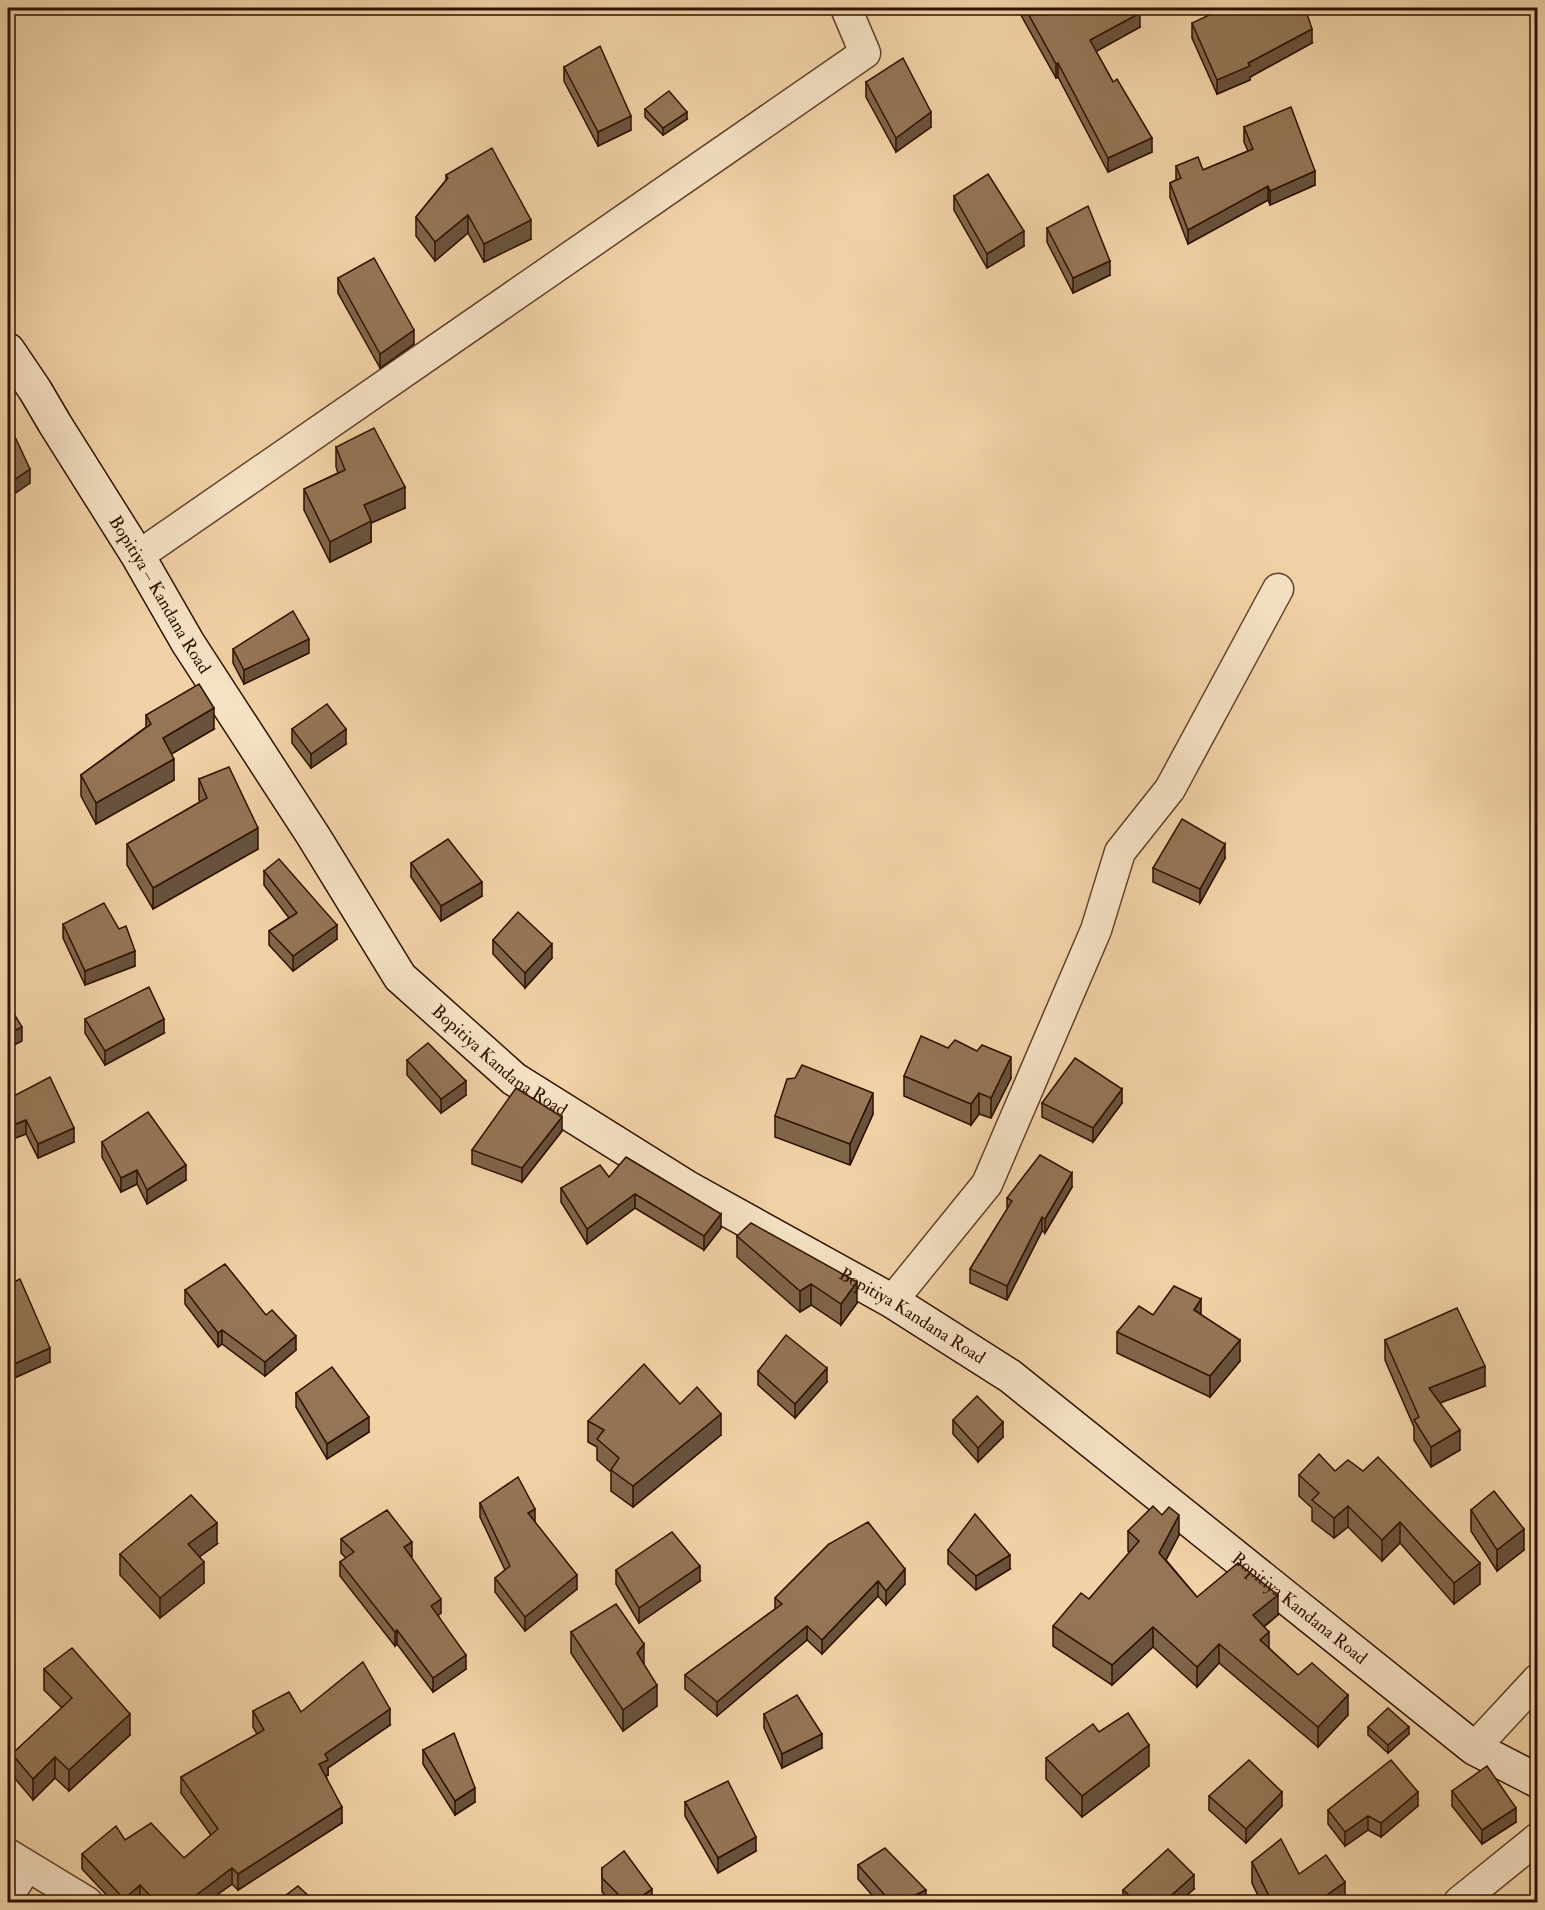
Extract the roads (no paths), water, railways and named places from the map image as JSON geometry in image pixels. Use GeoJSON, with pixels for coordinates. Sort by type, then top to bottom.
{"type":"FeatureCollection","features":[{"type":"Feature","properties":{"kind":"main road","name":"Bopitiya – Kandana Road"},"geometry":{"type":"LineString","coordinates":[[8,350],[36,390],[54,424],[138,556],[188,643],[314,837]]}},
{"type":"Feature","properties":{"kind":"main road","name":"Bopitiya Kandana Road"},"geometry":{"type":"LineString","coordinates":[[314,837],[400,978],[514,1079],[688,1188],[892,1301],[1010,1376],[1474,1748],[1538,1781]]}},
{"type":"Feature","properties":{"kind":"street"},"geometry":{"type":"LineString","coordinates":[[138,556],[865,53],[846,8]]}},
{"type":"Feature","properties":{"kind":"street"},"geometry":{"type":"LineString","coordinates":[[892,1301],[987,1184],[1096,930],[1120,852],[1170,789],[1278,589]]}},
{"type":"Feature","properties":{"kind":"street"},"geometry":{"type":"LineString","coordinates":[[1474,1748],[1538,1679]]}},
{"type":"Feature","properties":{"kind":"street"},"geometry":{"type":"LineString","coordinates":[[1459,1902],[1538,1838]]}},
{"type":"Feature","properties":{"kind":"street"},"geometry":{"type":"LineString","coordinates":[[8,1897],[17,1860],[87,1902]]}}]}
